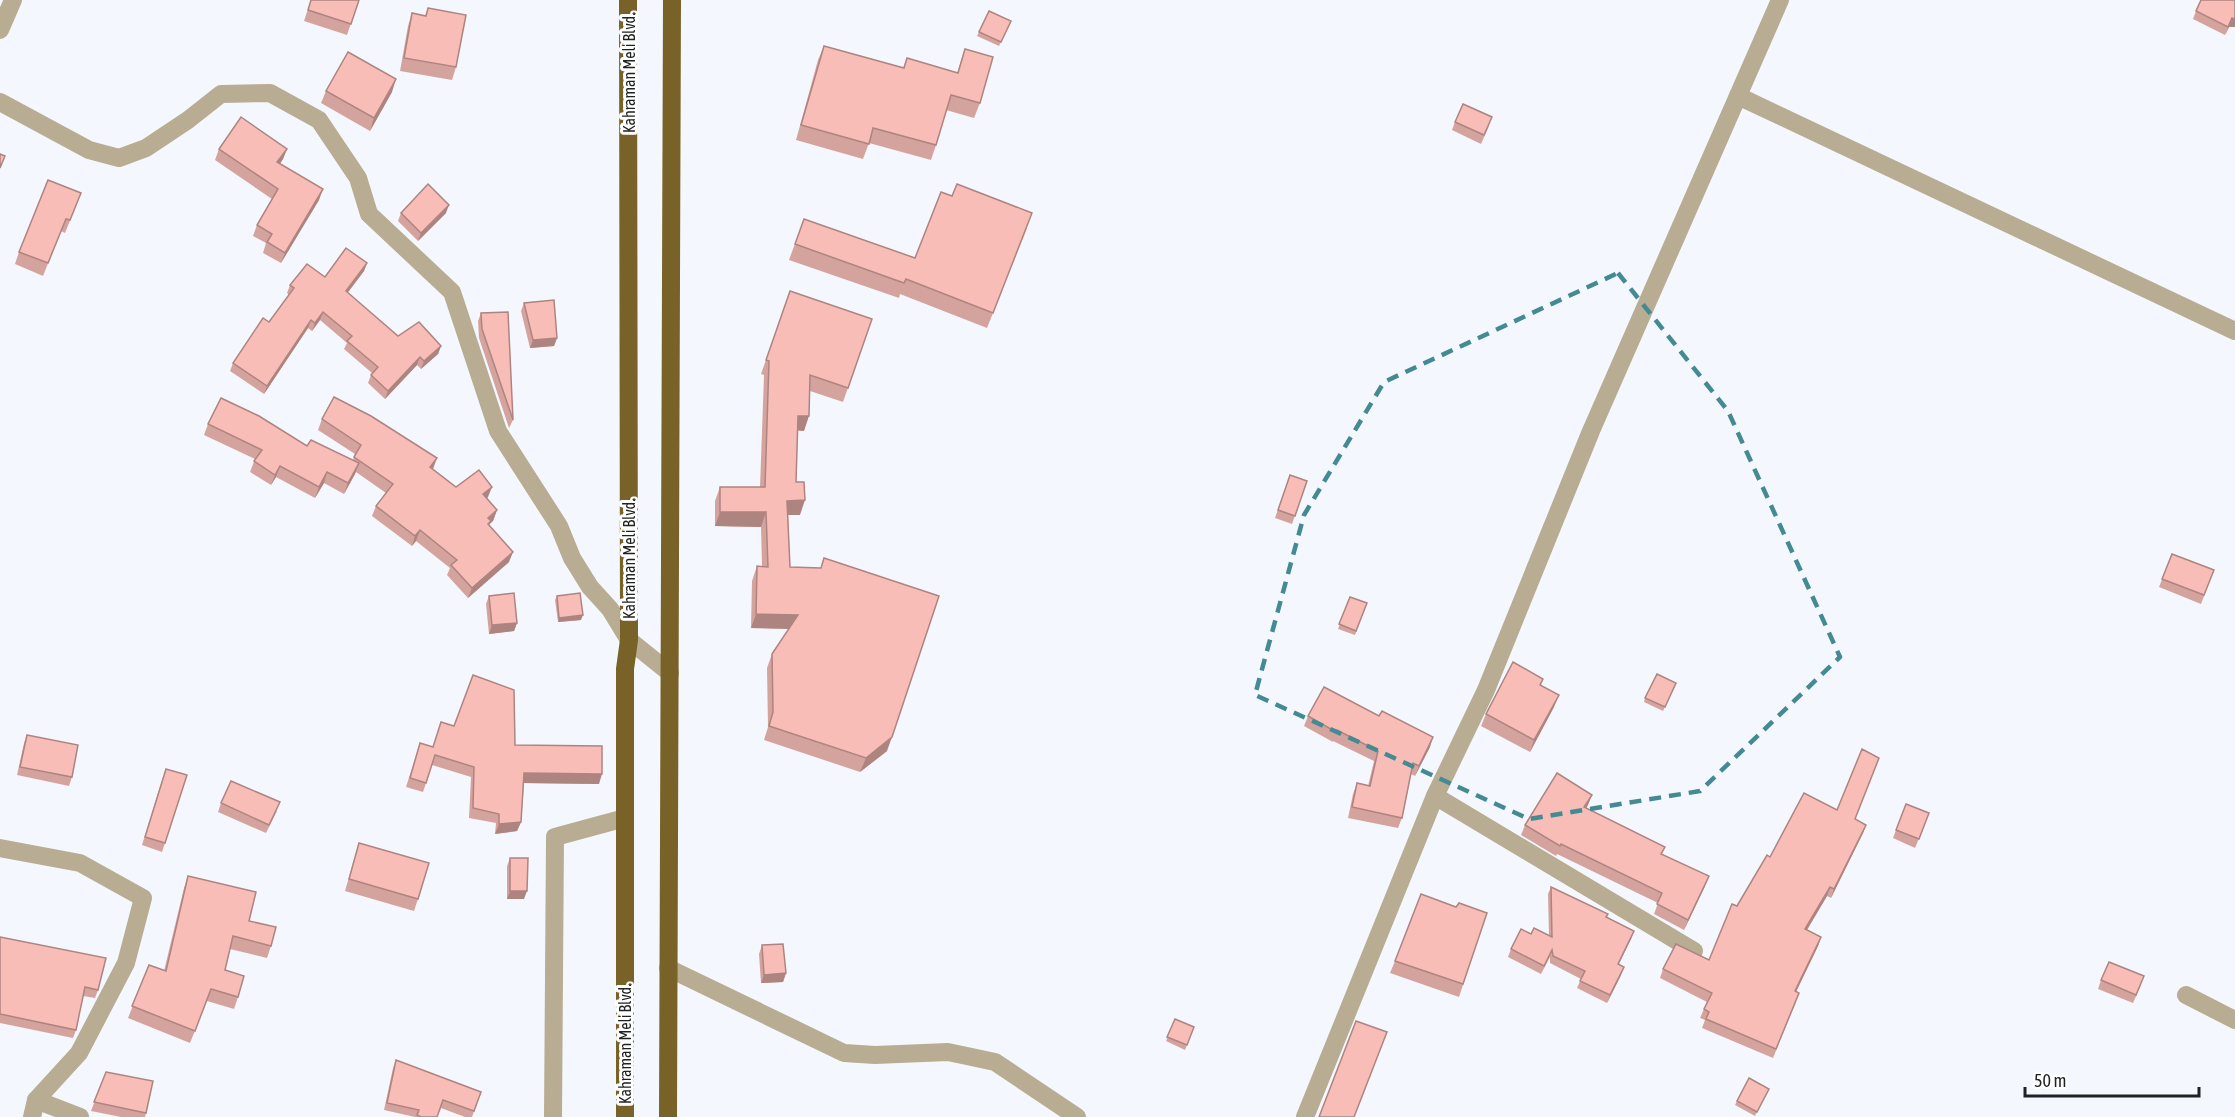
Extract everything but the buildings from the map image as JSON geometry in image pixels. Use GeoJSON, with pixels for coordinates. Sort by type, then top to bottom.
{"type":"FeatureCollection","features":[{"type":"Feature","properties":{"kind":"highway","name":"Kahraman Meli Blvd."},"geometry":{"type":"LineString","coordinates":[[625,1117],[625,669],[629,639],[628,0]]}},
{"type":"Feature","properties":{"kind":"highway"},"geometry":{"type":"LineString","coordinates":[[668,1117],[672,0]]}},
{"type":"Feature","properties":{"kind":"street"},"geometry":{"type":"LineString","coordinates":[[0,30],[13,0]]}},
{"type":"Feature","properties":{"kind":"street"},"geometry":{"type":"LineString","coordinates":[[1305,1117],[1435,796],[1486,690],[1591,431],[1780,0]]}},
{"type":"Feature","properties":{"kind":"street"},"geometry":{"type":"LineString","coordinates":[[0,102],[89,150],[119,158],[146,148],[188,120],[221,94],[270,93],[319,120],[358,178],[369,214],[452,292],[498,431],[559,526],[572,558],[590,587],[610,609],[629,639],[670,674]]}},
{"type":"Feature","properties":{"kind":"street"},"geometry":{"type":"LineString","coordinates":[[1738,96],[2235,332]]}},
{"type":"Feature","properties":{"kind":"street"},"geometry":{"type":"LineString","coordinates":[[1435,796],[1694,951]]}},
{"type":"Feature","properties":{"kind":"street"},"geometry":{"type":"LineString","coordinates":[[554,1117],[555,837],[625,818]]}},
{"type":"Feature","properties":{"kind":"street"},"geometry":{"type":"LineString","coordinates":[[0,848],[80,863],[143,898],[126,963],[80,1053],[34,1109],[80,1117]]}},
{"type":"Feature","properties":{"kind":"street"},"geometry":{"type":"LineString","coordinates":[[668,968],[844,1053],[875,1055],[948,1052],[994,1062],[1077,1117]]}},
{"type":"Feature","properties":{"kind":"street"},"geometry":{"type":"LineString","coordinates":[[2186,995],[2235,1020]]}},
{"type":"Feature","properties":{"kind":"highlighted area"},"geometry":{"type":"Polygon","coordinates":[[[1618,273],[1728,411],[1840,657],[1700,791],[1529,819],[1255,695],[1304,515],[1384,382],[1618,273]]]}}]}
